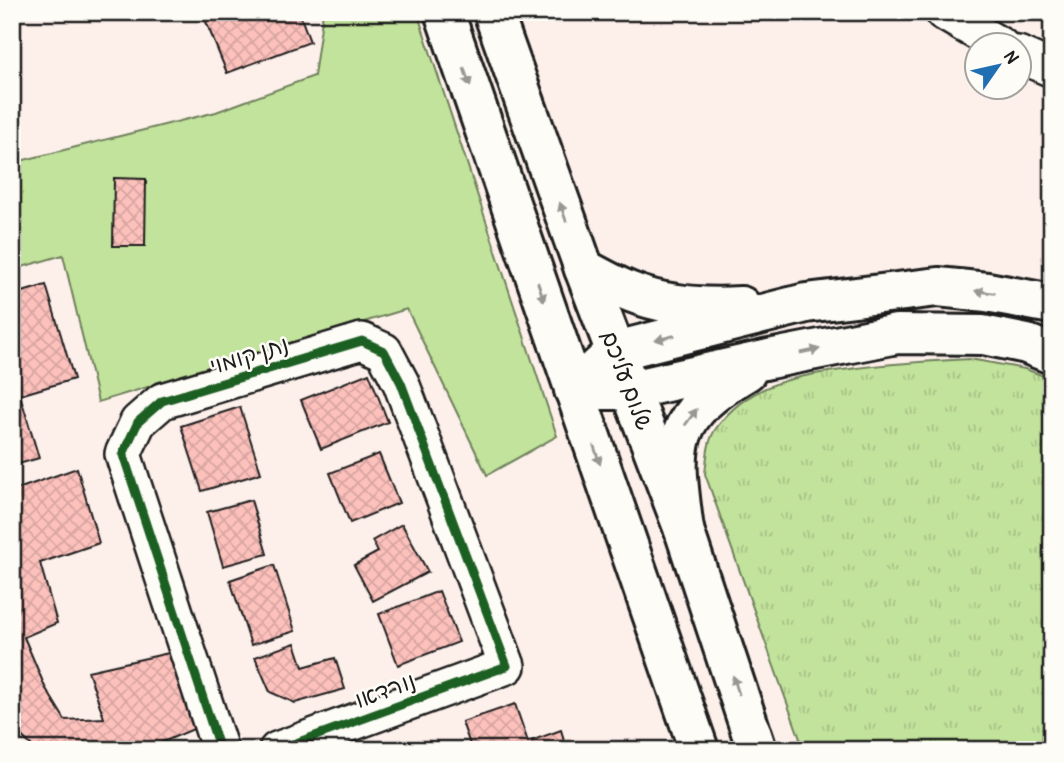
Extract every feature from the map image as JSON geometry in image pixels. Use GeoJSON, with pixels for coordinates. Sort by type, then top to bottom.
{"type":"FeatureCollection","features":[{"type":"Feature","properties":{"kind":"main road"},"geometry":{"type":"LineString","coordinates":[[444,12],[699,750]]}},
{"type":"Feature","properties":{"kind":"main road","name":"שלום עליכם"},"geometry":{"type":"LineString","coordinates":[[493,12],[584,269],[684,530],[757,750]]}},
{"type":"Feature","properties":{"kind":"main road"},"geometry":{"type":"LineString","coordinates":[[584,269],[632,293],[659,301],[718,307],[806,303],[938,287],[987,292],[1052,304]]}},
{"type":"Feature","properties":{"kind":"main road"},"geometry":{"type":"LineString","coordinates":[[574,390],[616,351],[806,303]]}},
{"type":"Feature","properties":{"kind":"main road"},"geometry":{"type":"LineString","coordinates":[[574,390],[631,390],[897,334],[983,335],[1027,344],[1052,354]]}},
{"type":"Feature","properties":{"kind":"main road"},"geometry":{"type":"LineString","coordinates":[[684,530],[677,478],[678,449],[686,421],[705,400],[722,387],[769,359]]}},
{"type":"Feature","properties":{"kind":"street"},"geometry":{"type":"LineString","coordinates":[[943,12],[978,32]]}},
{"type":"Feature","properties":{"kind":"street"},"geometry":{"type":"LineString","coordinates":[[1032,60],[1052,69]]}},
{"type":"Feature","properties":{"kind":"street","name":"נתן קומוי"},"geometry":{"type":"LineString","coordinates":[[220,750],[123,454],[138,422],[162,401],[362,341],[384,351],[401,383],[507,666]]}},
{"type":"Feature","properties":{"kind":"street","name":"נורדאו"},"geometry":{"type":"LineString","coordinates":[[277,750],[507,666]]}},
{"type":"Feature","properties":{"kind":"green space"},"geometry":{"type":"Polygon","coordinates":[[[323,12],[349,15],[350,12],[417,12],[557,436],[487,475],[407,309],[98,402],[63,255],[12,270],[12,163],[216,112],[314,76],[323,12]]]}},
{"type":"Feature","properties":{"kind":"green space"},"geometry":{"type":"Polygon","coordinates":[[[970,359],[1025,369],[1052,379],[1052,738],[1030,750],[804,750],[705,474],[711,438],[731,411],[746,399],[780,382],[857,368],[970,359]]]}},
{"type":"Feature","properties":{"kind":"building"},"geometry":{"type":"Polygon","coordinates":[[[202,12],[299,12],[310,42],[227,73],[202,12]]]}},
{"type":"Feature","properties":{"kind":"building"},"geometry":{"type":"Polygon","coordinates":[[[114,178],[146,179],[145,246],[113,246],[114,178]]]}},
{"type":"Feature","properties":{"kind":"building"},"geometry":{"type":"Polygon","coordinates":[[[46,285],[74,379],[20,395],[39,458],[12,466],[12,295],[46,285]]]}},
{"type":"Feature","properties":{"kind":"building"},"geometry":{"type":"Polygon","coordinates":[[[369,373],[388,422],[321,449],[301,400],[369,373]]]}},
{"type":"Feature","properties":{"kind":"building"},"geometry":{"type":"Polygon","coordinates":[[[240,407],[261,473],[202,491],[181,426],[240,407]]]}},
{"type":"Feature","properties":{"kind":"building"},"geometry":{"type":"Polygon","coordinates":[[[379,454],[399,503],[350,523],[330,473],[379,454]]]}},
{"type":"Feature","properties":{"kind":"building"},"geometry":{"type":"Polygon","coordinates":[[[77,468],[99,543],[40,563],[57,623],[24,637],[45,687],[65,720],[104,718],[88,671],[169,653],[196,728],[144,750],[36,750],[12,727],[12,582],[20,577],[12,553],[12,491],[77,468]]]}},
{"type":"Feature","properties":{"kind":"building"},"geometry":{"type":"Polygon","coordinates":[[[251,500],[267,554],[223,566],[207,512],[251,500]]]}},
{"type":"Feature","properties":{"kind":"building"},"geometry":{"type":"Polygon","coordinates":[[[402,524],[428,572],[373,601],[354,565],[378,552],[372,541],[402,524]]]}},
{"type":"Feature","properties":{"kind":"building"},"geometry":{"type":"Polygon","coordinates":[[[274,565],[295,631],[251,645],[230,580],[274,565]]]}},
{"type":"Feature","properties":{"kind":"building"},"geometry":{"type":"Polygon","coordinates":[[[439,591],[459,642],[398,665],[379,614],[439,591]]]}},
{"type":"Feature","properties":{"kind":"building"},"geometry":{"type":"Polygon","coordinates":[[[295,643],[303,667],[335,658],[345,689],[295,703],[270,692],[255,657],[295,643]]]}},
{"type":"Feature","properties":{"kind":"building"},"geometry":{"type":"Polygon","coordinates":[[[515,704],[528,742],[561,730],[567,750],[472,750],[462,722],[515,704]]]}},
{"type":"Feature","properties":{"kind":"building"},"geometry":{"type":"Polygon","coordinates":[[[392,744],[394,750],[376,750],[392,744]]]}},
{"type":"Feature","properties":{"kind":"cycle path"},"geometry":{"type":"LineString","coordinates":[[220,750],[123,454],[138,422],[162,401],[362,341],[384,351],[401,383],[507,666],[277,750]]}}]}
